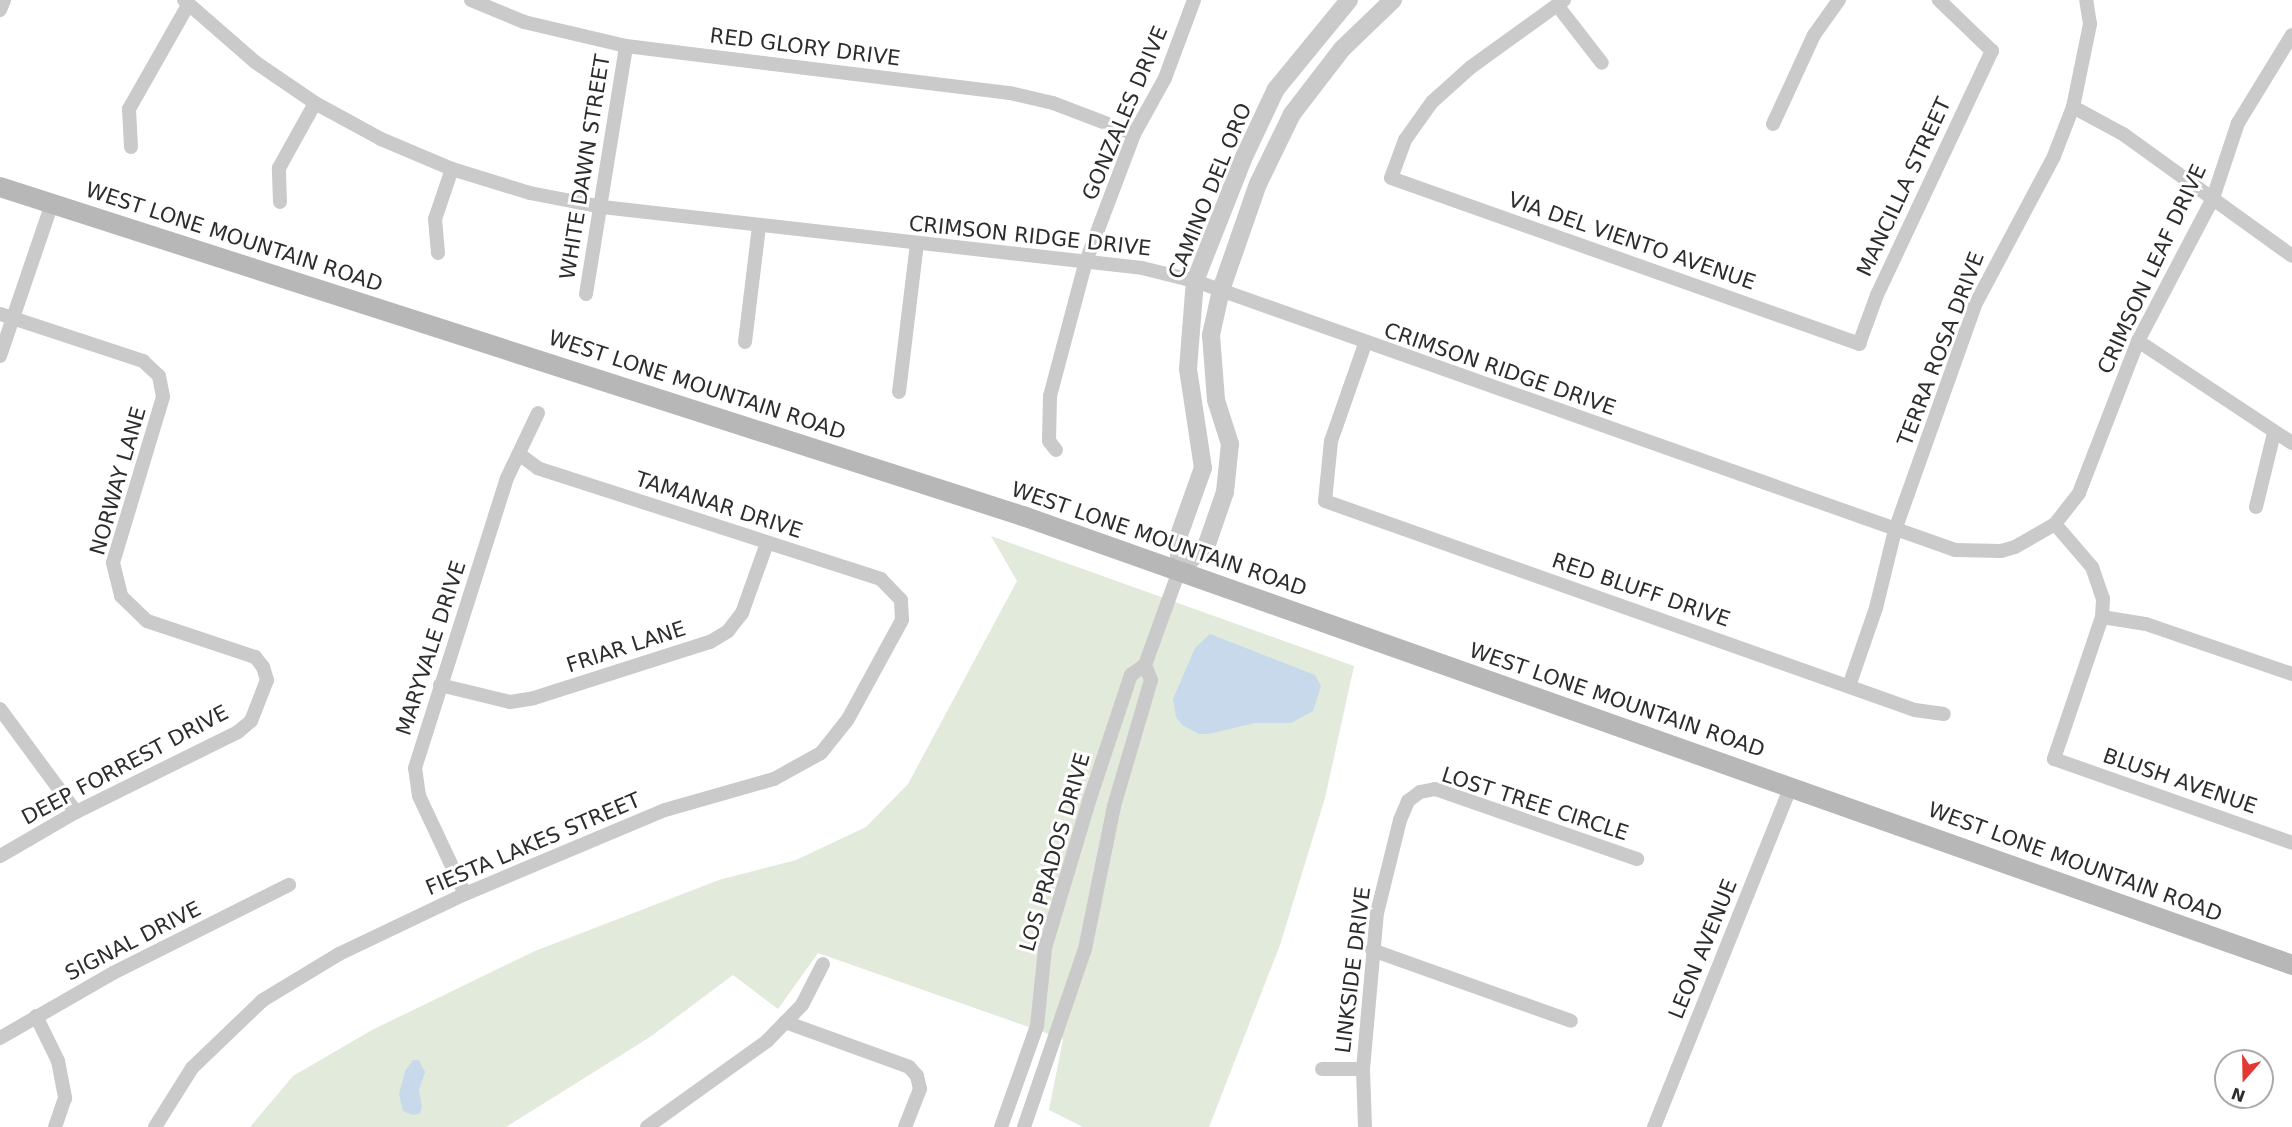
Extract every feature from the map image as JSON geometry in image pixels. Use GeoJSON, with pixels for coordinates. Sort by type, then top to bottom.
{"type":"FeatureCollection","features":[{"type":"Feature","properties":{"kind":"main road","name":"WEST LONE MOUNTAIN ROAD"},"geometry":{"type":"LineString","coordinates":[[0,187],[958,494],[2292,964]]}},
{"type":"Feature","properties":{"kind":"street"},"geometry":{"type":"LineString","coordinates":[[0,10],[4,0]]}},
{"type":"Feature","properties":{"kind":"street","name":"RED GLORY DRIVE"},"geometry":{"type":"LineString","coordinates":[[471,0],[534,25],[626,46],[1010,93],[1053,103],[1134,134]]}},
{"type":"Feature","properties":{"kind":"street","name":"GONZALES DRIVE"},"geometry":{"type":"LineString","coordinates":[[1056,450],[1049,441],[1050,396],[1085,264],[1134,134],[1165,78],[1194,0]]}},
{"type":"Feature","properties":{"kind":"street","name":"CAMINO DEL ORO"},"geometry":{"type":"LineString","coordinates":[[1179,571],[1179,535],[1203,468],[1188,369],[1195,281],[1243,159],[1276,88],[1350,0]]}},
{"type":"Feature","properties":{"kind":"street","name":"CAMINO DEL ORO"},"geometry":{"type":"LineString","coordinates":[[1179,571],[1207,544],[1225,492],[1230,444],[1216,400],[1211,335],[1221,291],[1258,184],[1292,114],[1342,49],[1393,0]]}},
{"type":"Feature","properties":{"kind":"street"},"geometry":{"type":"LineString","coordinates":[[1773,124],[1814,34],[1839,0]]}},
{"type":"Feature","properties":{"kind":"street","name":"MANCILLA STREET"},"geometry":{"type":"LineString","coordinates":[[1859,344],[1876,295],[1992,51],[1939,0]]}},
{"type":"Feature","properties":{"kind":"street","name":"TERRA ROSA DRIVE"},"geometry":{"type":"LineString","coordinates":[[1849,686],[1876,608],[1895,530],[1976,303],[2054,156],[2073,107],[2090,24],[2086,0]]}},
{"type":"Feature","properties":{"kind":"street"},"geometry":{"type":"LineString","coordinates":[[1561,2],[1602,63]]}},
{"type":"Feature","properties":{"kind":"street","name":"VIA DEL VIENTO AVENUE"},"geometry":{"type":"LineString","coordinates":[[1561,2],[1470,67],[1431,102],[1405,140],[1391,178],[1859,344]]}},
{"type":"Feature","properties":{"kind":"street"},"geometry":{"type":"LineString","coordinates":[[131,147],[129,109],[186,3]]}},
{"type":"Feature","properties":{"kind":"street","name":"CRIMSON RIDGE DRIVE"},"geometry":{"type":"LineString","coordinates":[[186,3],[255,62],[315,103],[381,139],[452,169],[530,193],[602,207],[1085,264],[1142,268],[1195,281],[1365,344],[1955,550],[2001,551],[2055,524]]}},
{"type":"Feature","properties":{"kind":"street","name":"CRIMSON LEAF DRIVE"},"geometry":{"type":"LineString","coordinates":[[2055,524],[2079,493],[2138,341],[2212,198],[2238,123],[2287,54],[2292,34]]}},
{"type":"Feature","properties":{"kind":"street","name":"WHITE DAWN STREET"},"geometry":{"type":"LineString","coordinates":[[586,294],[602,207],[626,46]]}},
{"type":"Feature","properties":{"kind":"street"},"geometry":{"type":"LineString","coordinates":[[280,202],[279,168],[315,103]]}},
{"type":"Feature","properties":{"kind":"street"},"geometry":{"type":"LineString","coordinates":[[2073,107],[2123,134],[2292,256]]}},
{"type":"Feature","properties":{"kind":"street"},"geometry":{"type":"LineString","coordinates":[[438,253],[435,219],[452,169]]}},
{"type":"Feature","properties":{"kind":"street"},"geometry":{"type":"LineString","coordinates":[[0,356],[6,316],[52,203]]}},
{"type":"Feature","properties":{"kind":"street"},"geometry":{"type":"LineString","coordinates":[[745,342],[759,226]]}},
{"type":"Feature","properties":{"kind":"street"},"geometry":{"type":"LineString","coordinates":[[899,392],[917,244]]}},
{"type":"Feature","properties":{"kind":"street","name":"NORWAY LANE"},"geometry":{"type":"LineString","coordinates":[[6,316],[142,360],[159,376],[163,397],[113,563],[121,596],[147,621],[255,657],[263,667]]}},
{"type":"Feature","properties":{"kind":"street"},"geometry":{"type":"LineString","coordinates":[[2138,341],[2292,443]]}},
{"type":"Feature","properties":{"kind":"street","name":"RED BLUFF DRIVE"},"geometry":{"type":"LineString","coordinates":[[1365,344],[1331,441],[1325,501],[1916,710],[1944,714]]}},
{"type":"Feature","properties":{"kind":"street","name":"MARYVALE DRIVE"},"geometry":{"type":"LineString","coordinates":[[465,894],[419,796],[415,768],[507,478],[538,413]]}},
{"type":"Feature","properties":{"kind":"street"},"geometry":{"type":"LineString","coordinates":[[2256,507],[2274,433]]}},
{"type":"Feature","properties":{"kind":"street","name":"TAMANAR DRIVE"},"geometry":{"type":"LineString","coordinates":[[519,454],[538,468],[881,579],[901,600]]}},
{"type":"Feature","properties":{"kind":"street"},"geometry":{"type":"LineString","coordinates":[[2055,524],[2092,567],[2103,599],[2102,617],[2146,624],[2292,674]]}},
{"type":"Feature","properties":{"kind":"street","name":"FRIAR LANE"},"geometry":{"type":"LineString","coordinates":[[440,685],[510,702],[534,698],[710,642],[728,631],[742,613],[767,543]]}},
{"type":"Feature","properties":{"kind":"street","name":"LOS PRADOS DRIVE"},"geometry":{"type":"LineString","coordinates":[[1000,1127],[1037,1026],[1045,948],[1090,798],[1131,675],[1145,665],[1179,571]]}},
{"type":"Feature","properties":{"kind":"street","name":"FIESTA LAKES STREET"},"geometry":{"type":"LineString","coordinates":[[155,1127],[192,1068],[263,1000],[339,954],[465,894],[665,810],[774,779],[821,753],[848,719],[902,620],[905,607],[901,600]]}},
{"type":"Feature","properties":{"kind":"street","name":"BLUSH AVENUE"},"geometry":{"type":"LineString","coordinates":[[2102,617],[2054,759],[2292,843]]}},
{"type":"Feature","properties":{"kind":"street","name":"LOS PRADOS DRIVE"},"geometry":{"type":"LineString","coordinates":[[1024,1127],[1085,949],[1114,806],[1151,680],[1145,665]]}},
{"type":"Feature","properties":{"kind":"street","name":"DEEP FORREST DRIVE"},"geometry":{"type":"LineString","coordinates":[[0,856],[76,812],[238,732],[250,720],[264,694],[263,667]]}},
{"type":"Feature","properties":{"kind":"street"},"geometry":{"type":"LineString","coordinates":[[0,710],[76,812]]}},
{"type":"Feature","properties":{"kind":"street","name":"LEON AVENUE"},"geometry":{"type":"LineString","coordinates":[[1654,1127],[1791,787]]}},
{"type":"Feature","properties":{"kind":"street","name":"LOST TREE CIRCLE"},"geometry":{"type":"LineString","coordinates":[[1420,792],[1435,789],[1637,860]]}},
{"type":"Feature","properties":{"kind":"street","name":"LINKSIDE DRIVE"},"geometry":{"type":"LineString","coordinates":[[1365,1127],[1363,1069],[1377,913],[1400,820],[1408,801],[1420,792]]}},
{"type":"Feature","properties":{"kind":"street","name":"SIGNAL DRIVE"},"geometry":{"type":"LineString","coordinates":[[0,1038],[36,1016],[289,885]]}},
{"type":"Feature","properties":{"kind":"street"},"geometry":{"type":"LineString","coordinates":[[1372,950],[1571,1022]]}},
{"type":"Feature","properties":{"kind":"street"},"geometry":{"type":"LineString","coordinates":[[647,1127],[748,1055],[785,1022],[802,1005],[823,964]]}},
{"type":"Feature","properties":{"kind":"street"},"geometry":{"type":"LineString","coordinates":[[36,1016],[58,1061],[65,1098],[55,1127]]}},
{"type":"Feature","properties":{"kind":"street"},"geometry":{"type":"LineString","coordinates":[[785,1022],[909,1067],[917,1077],[918,1102],[905,1127]]}},
{"type":"Feature","properties":{"kind":"street"},"geometry":{"type":"LineString","coordinates":[[1322,1070],[1363,1069]]}},
{"type":"Feature","properties":{"kind":"green space"},"geometry":{"type":"Polygon","coordinates":[[[991,536],[1354,666],[1325,798],[1280,945],[1209,1127],[1083,1127],[1049,1110],[1063,1039],[818,953],[778,1009],[733,975],[650,1037],[506,1127],[250,1127],[293,1076],[372,1030],[535,951],[719,880],[796,860],[866,827],[908,784],[1017,581],[991,536]]]}},
{"type":"Feature","properties":{"kind":"water"},"geometry":{"type":"Polygon","coordinates":[[[1210,634],[1315,675],[1321,686],[1313,711],[1291,723],[1255,723],[1208,734],[1199,734],[1182,725],[1176,717],[1173,699],[1195,648],[1210,634]]]}},
{"type":"Feature","properties":{"kind":"water"},"geometry":{"type":"Polygon","coordinates":[[[413,1060],[419,1060],[425,1072],[419,1090],[422,1107],[420,1113],[413,1115],[403,1111],[399,1094],[405,1071],[413,1060]]]}}]}
